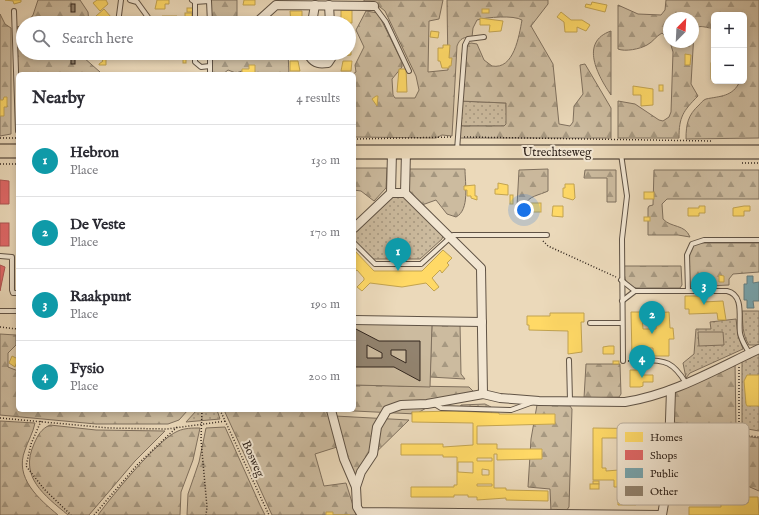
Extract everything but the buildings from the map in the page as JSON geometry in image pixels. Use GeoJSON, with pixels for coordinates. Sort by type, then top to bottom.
{"type":"FeatureCollection","features":[{"type":"Feature","properties":{"kind":"main road"},"geometry":{"type":"LineString","coordinates":[[0,151],[16,151]]}},
{"type":"Feature","properties":{"kind":"main road","name":"Utrechtseweg"},"geometry":{"type":"LineString","coordinates":[[356,152],[759,152]]}},
{"type":"Feature","properties":{"kind":"street"},"geometry":{"type":"LineString","coordinates":[[263,16],[276,4],[374,6]]}},
{"type":"Feature","properties":{"kind":"street"},"geometry":{"type":"LineString","coordinates":[[313,16],[315,5]]}},
{"type":"Feature","properties":{"kind":"street"},"geometry":{"type":"LineString","coordinates":[[329,5],[330,16]]}},
{"type":"Feature","properties":{"kind":"street"},"geometry":{"type":"LineString","coordinates":[[312,60],[321,64],[328,63],[330,60]]}},
{"type":"Feature","properties":{"kind":"street"},"geometry":{"type":"LineString","coordinates":[[356,226],[391,192],[392,152]]}},
{"type":"Feature","properties":{"kind":"street"},"geometry":{"type":"LineString","coordinates":[[405,193],[406,152]]}},
{"type":"Feature","properties":{"kind":"street"},"geometry":{"type":"LineString","coordinates":[[391,192],[405,193],[482,268],[483,394]]}},
{"type":"Feature","properties":{"kind":"street"},"geometry":{"type":"LineString","coordinates":[[356,320],[482,322]]}},
{"type":"Feature","properties":{"kind":"street"},"geometry":{"type":"LineString","coordinates":[[356,487],[361,472],[373,454],[377,427],[387,410],[401,405],[433,403],[483,394],[500,398],[535,401],[625,402],[638,400],[671,390],[759,349]]}},
{"type":"Feature","properties":{"kind":"street"},"geometry":{"type":"LineString","coordinates":[[670,423],[671,390]]}},
{"type":"Feature","properties":{"kind":"street"},"geometry":{"type":"LineString","coordinates":[[332,412],[344,459],[356,487],[357,507],[360,512],[662,515],[664,505]]}},
{"type":"Feature","properties":{"kind":"lane"},"geometry":{"type":"LineString","coordinates":[[119,16],[121,0]]}},
{"type":"Feature","properties":{"kind":"lane"},"geometry":{"type":"LineString","coordinates":[[130,0],[138,1],[147,16]]}},
{"type":"Feature","properties":{"kind":"lane"},"geometry":{"type":"LineString","coordinates":[[195,16],[194,1],[209,1],[210,16]]}},
{"type":"Feature","properties":{"kind":"lane"},"geometry":{"type":"LineString","coordinates":[[374,6],[386,22],[409,71]]}},
{"type":"Feature","properties":{"kind":"lane"},"geometry":{"type":"LineString","coordinates":[[14,11],[16,72]]}},
{"type":"Feature","properties":{"kind":"lane"},"geometry":{"type":"LineString","coordinates":[[457,152],[464,45],[468,39],[484,37]]}},
{"type":"Feature","properties":{"kind":"lane"},"geometry":{"type":"LineString","coordinates":[[196,60],[201,67],[210,66]]}},
{"type":"Feature","properties":{"kind":"lane"},"geometry":{"type":"LineString","coordinates":[[210,60],[210,72]]}},
{"type":"Feature","properties":{"kind":"lane"},"geometry":{"type":"LineString","coordinates":[[621,152],[622,168],[628,196],[622,240],[621,280],[623,361]]}},
{"type":"Feature","properties":{"kind":"lane"},"geometry":{"type":"LineString","coordinates":[[356,245],[374,264],[422,264],[450,236],[457,234],[547,235]]}},
{"type":"Feature","properties":{"kind":"lane"},"geometry":{"type":"LineString","coordinates":[[688,291],[687,255],[692,244],[704,240],[759,240]]}},
{"type":"Feature","properties":{"kind":"lane"},"geometry":{"type":"LineString","coordinates":[[0,256],[12,257],[12,290],[13,293],[16,294]]}},
{"type":"Feature","properties":{"kind":"lane"},"geometry":{"type":"LineString","coordinates":[[621,280],[635,291]]}},
{"type":"Feature","properties":{"kind":"lane"},"geometry":{"type":"LineString","coordinates":[[622,301],[635,291],[727,291],[737,296],[741,336],[749,353]]}},
{"type":"Feature","properties":{"kind":"lane"},"geometry":{"type":"LineString","coordinates":[[0,311],[16,311]]}},
{"type":"Feature","properties":{"kind":"lane"},"geometry":{"type":"LineString","coordinates":[[590,323],[622,323]]}},
{"type":"Feature","properties":{"kind":"lane"},"geometry":{"type":"LineString","coordinates":[[569,360],[570,402]]}},
{"type":"Feature","properties":{"kind":"lane"},"geometry":{"type":"LineString","coordinates":[[642,360],[657,360],[672,365],[677,369],[686,383]]}},
{"type":"Feature","properties":{"kind":"lane"},"geometry":{"type":"LineString","coordinates":[[433,403],[441,408],[511,410],[530,405],[535,401]]}},
{"type":"Feature","properties":{"kind":"path","name":"Utrechtseweg"},"geometry":{"type":"LineString","coordinates":[[356,139],[457,136],[694,141]]}},
{"type":"Feature","properties":{"kind":"path"},"geometry":{"type":"LineString","coordinates":[[0,138],[16,138]]}},
{"type":"Feature","properties":{"kind":"path"},"geometry":{"type":"LineString","coordinates":[[738,162],[759,163]]}},
{"type":"Feature","properties":{"kind":"path"},"geometry":{"type":"LineString","coordinates":[[0,164],[16,164]]}},
{"type":"Feature","properties":{"kind":"path"},"geometry":{"type":"LineString","coordinates":[[537,235],[548,246],[621,280]]}},
{"type":"Feature","properties":{"kind":"path"},"geometry":{"type":"LineString","coordinates":[[0,327],[16,329]]}},
{"type":"Feature","properties":{"kind":"path"},"geometry":{"type":"LineString","coordinates":[[739,358],[739,423]]}},
{"type":"Feature","properties":{"kind":"path"},"geometry":{"type":"LineString","coordinates":[[623,361],[642,360]]}},
{"type":"Feature","properties":{"kind":"path"},"geometry":{"type":"LineString","coordinates":[[202,412],[207,507],[206,515]]}},
{"type":"Feature","properties":{"kind":"path","name":"Bosweg"},"geometry":{"type":"LineString","coordinates":[[221,412],[269,515]]}},
{"type":"Feature","properties":{"kind":"path"},"geometry":{"type":"LineString","coordinates":[[0,418],[109,428],[177,427],[226,421]]}},
{"type":"Feature","properties":{"kind":"path"},"geometry":{"type":"LineString","coordinates":[[41,421],[31,444],[26,466],[44,488],[71,515]]}},
{"type":"Feature","properties":{"kind":"path"},"geometry":{"type":"LineString","coordinates":[[94,515],[138,464],[177,427]]}},
{"type":"Feature","properties":{"kind":"path"},"geometry":{"type":"LineString","coordinates":[[749,435],[759,437]]}},
{"type":"Feature","properties":{"kind":"green space"},"geometry":{"type":"Polygon","coordinates":[[[38,0],[80,0],[88,12],[88,16],[32,16],[38,0]]]}},
{"type":"Feature","properties":{"kind":"green space"},"geometry":{"type":"Polygon","coordinates":[[[211,0],[237,0],[237,16],[211,16],[211,0]]]}},
{"type":"Feature","properties":{"kind":"green space"},"geometry":{"type":"Polygon","coordinates":[[[364,0],[443,0],[439,19],[429,21],[428,72],[448,70],[447,0],[548,0],[548,4],[531,26],[553,64],[559,124],[570,126],[573,122],[574,106],[583,94],[580,65],[585,64],[611,108],[611,138],[457,138],[458,126],[504,126],[506,124],[506,103],[459,101],[462,54],[464,46],[471,43],[477,44],[484,60],[492,66],[499,66],[506,63],[517,43],[522,20],[513,17],[494,17],[477,20],[473,28],[472,37],[463,38],[459,41],[457,46],[452,136],[442,135],[436,138],[356,137],[355,65],[364,47],[356,30],[366,11],[378,13],[402,62],[402,67],[392,79],[393,95],[395,98],[415,98],[419,90],[416,76],[385,11],[380,7],[364,3],[364,0]]]}},
{"type":"Feature","properties":{"kind":"green space"},"geometry":{"type":"Polygon","coordinates":[[[666,0],[759,0],[759,138],[686,139],[686,129],[690,116],[702,102],[706,99],[726,95],[734,90],[738,84],[747,84],[747,12],[711,12],[711,28],[699,27],[699,12],[663,12],[666,0]]]}},
{"type":"Feature","properties":{"kind":"green space"},"geometry":{"type":"Polygon","coordinates":[[[618,5],[638,14],[661,15],[663,12],[663,34],[662,33],[649,44],[637,49],[618,49],[618,5]]]}},
{"type":"Feature","properties":{"kind":"green space"},"geometry":{"type":"Polygon","coordinates":[[[0,14],[5,24],[11,28],[11,134],[0,136],[0,14]]]}},
{"type":"Feature","properties":{"kind":"green space"},"geometry":{"type":"Polygon","coordinates":[[[611,31],[611,95],[601,79],[597,69],[594,60],[594,51],[596,43],[601,36],[611,31]]]}},
{"type":"Feature","properties":{"kind":"green space"},"geometry":{"type":"Polygon","coordinates":[[[672,48],[693,48],[691,84],[698,96],[685,110],[681,119],[679,138],[618,138],[618,101],[635,104],[659,120],[663,121],[669,117],[671,112],[673,52],[672,48]]]}},
{"type":"Feature","properties":{"kind":"green space"},"geometry":{"type":"Polygon","coordinates":[[[16,60],[86,60],[100,72],[17,72],[16,60]]]}},
{"type":"Feature","properties":{"kind":"green space"},"geometry":{"type":"Polygon","coordinates":[[[211,60],[288,60],[289,72],[250,72],[245,70],[233,72],[228,70],[226,72],[211,72],[211,60]]]}},
{"type":"Feature","properties":{"kind":"green space"},"geometry":{"type":"Polygon","coordinates":[[[459,101],[506,103],[507,124],[504,126],[458,126],[459,101]]]}},
{"type":"Feature","properties":{"kind":"green space"},"geometry":{"type":"Polygon","coordinates":[[[356,168],[387,168],[386,188],[374,201],[361,191],[356,190],[356,168]]]}},
{"type":"Feature","properties":{"kind":"green space"},"geometry":{"type":"Polygon","coordinates":[[[407,169],[465,169],[466,196],[463,209],[460,214],[456,217],[447,214],[436,200],[422,205],[407,190],[407,169]]]}},
{"type":"Feature","properties":{"kind":"green space"},"geometry":{"type":"Polygon","coordinates":[[[548,169],[548,191],[531,198],[525,205],[517,206],[519,170],[548,169]]]}},
{"type":"Feature","properties":{"kind":"green space"},"geometry":{"type":"Polygon","coordinates":[[[585,170],[616,170],[616,202],[607,202],[607,178],[584,178],[585,170]]]}},
{"type":"Feature","properties":{"kind":"green space"},"geometry":{"type":"Polygon","coordinates":[[[654,170],[759,170],[759,199],[667,199],[662,204],[663,219],[670,224],[685,230],[690,237],[678,235],[648,235],[648,208],[649,206],[653,205],[654,170]]]}},
{"type":"Feature","properties":{"kind":"green space"},"geometry":{"type":"Polygon","coordinates":[[[391,195],[403,196],[443,235],[442,239],[420,259],[373,259],[356,242],[356,230],[391,195]]]}},
{"type":"Feature","properties":{"kind":"green space"},"geometry":{"type":"Polygon","coordinates":[[[696,243],[759,243],[759,272],[733,274],[729,279],[729,285],[688,287],[690,250],[696,243]]]}},
{"type":"Feature","properties":{"kind":"green space"},"geometry":{"type":"Polygon","coordinates":[[[624,266],[681,266],[682,285],[680,288],[633,288],[626,281],[624,266]]]}},
{"type":"Feature","properties":{"kind":"green space"},"geometry":{"type":"Polygon","coordinates":[[[742,311],[759,311],[759,345],[749,345],[745,337],[742,311]]]}},
{"type":"Feature","properties":{"kind":"green space"},"geometry":{"type":"Polygon","coordinates":[[[736,319],[738,335],[743,349],[690,373],[686,378],[683,363],[694,354],[696,329],[711,329],[710,322],[736,319]]]}},
{"type":"Feature","properties":{"kind":"green space"},"geometry":{"type":"Polygon","coordinates":[[[356,323],[432,324],[430,387],[356,385],[356,323]]]}},
{"type":"Feature","properties":{"kind":"green space"},"geometry":{"type":"Polygon","coordinates":[[[432,324],[460,324],[461,374],[465,379],[430,377],[432,324]]]}},
{"type":"Feature","properties":{"kind":"green space"},"geometry":{"type":"Polygon","coordinates":[[[698,332],[723,332],[724,345],[699,346],[698,332]]]}},
{"type":"Feature","properties":{"kind":"green space"},"geometry":{"type":"Polygon","coordinates":[[[0,334],[16,335],[16,345],[8,353],[8,367],[16,370],[16,412],[186,412],[179,420],[168,424],[96,424],[0,415],[0,334]]]}},
{"type":"Feature","properties":{"kind":"green space"},"geometry":{"type":"Polygon","coordinates":[[[759,350],[759,431],[749,429],[749,423],[742,423],[742,359],[759,350]]]}},
{"type":"Feature","properties":{"kind":"green space"},"geometry":{"type":"Polygon","coordinates":[[[735,362],[736,423],[672,422],[674,392],[735,362]]]}},
{"type":"Feature","properties":{"kind":"green space"},"geometry":{"type":"Polygon","coordinates":[[[586,364],[620,364],[621,394],[619,397],[584,398],[586,364]]]}},
{"type":"Feature","properties":{"kind":"green space"},"geometry":{"type":"Polygon","coordinates":[[[356,385],[469,387],[478,396],[433,404],[416,414],[356,411],[356,385]]]}},
{"type":"Feature","properties":{"kind":"green space"},"geometry":{"type":"Polygon","coordinates":[[[485,404],[491,407],[492,416],[458,412],[461,405],[485,404]]]}},
{"type":"Feature","properties":{"kind":"green space"},"geometry":{"type":"Polygon","coordinates":[[[537,405],[570,406],[572,409],[569,507],[566,511],[551,511],[550,489],[528,487],[531,439],[537,405]]]}},
{"type":"Feature","properties":{"kind":"green space"},"geometry":{"type":"Polygon","coordinates":[[[195,412],[218,412],[220,419],[186,422],[195,412]]]}},
{"type":"Feature","properties":{"kind":"green space"},"geometry":{"type":"Polygon","coordinates":[[[225,412],[328,412],[337,447],[315,454],[324,486],[346,483],[356,515],[272,515],[225,412]]]}},
{"type":"Feature","properties":{"kind":"green space"},"geometry":{"type":"Polygon","coordinates":[[[335,416],[409,420],[360,468],[352,478],[335,416]]]}},
{"type":"Feature","properties":{"kind":"green space"},"geometry":{"type":"Polygon","coordinates":[[[0,421],[35,423],[22,460],[23,470],[30,487],[36,495],[58,515],[0,515],[0,421]]]}},
{"type":"Feature","properties":{"kind":"green space"},"geometry":{"type":"Polygon","coordinates":[[[50,425],[96,430],[165,431],[135,461],[89,515],[68,515],[50,500],[36,484],[32,476],[30,466],[30,456],[34,444],[42,430],[50,425]]]}},
{"type":"Feature","properties":{"kind":"green space"},"geometry":{"type":"Polygon","coordinates":[[[225,427],[265,515],[187,515],[188,494],[199,462],[206,428],[225,427]]]}},
{"type":"Feature","properties":{"kind":"green space"},"geometry":{"type":"Polygon","coordinates":[[[200,428],[193,460],[181,492],[180,515],[98,515],[136,469],[169,436],[178,431],[200,428]]]}},
{"type":"Feature","properties":{"kind":"green space"},"geometry":{"type":"Polygon","coordinates":[[[749,437],[759,438],[759,491],[749,487],[749,437]]]}},
{"type":"Feature","properties":{"kind":"place","name":"Hebron"},"geometry":{"type":"Point","coordinates":[398,271]}},
{"type":"Feature","properties":{"kind":"place","name":"Raakpunt"},"geometry":{"type":"Point","coordinates":[704,305]}},
{"type":"Feature","properties":{"kind":"place","name":"De Veste"},"geometry":{"type":"Point","coordinates":[652,334]}},
{"type":"Feature","properties":{"kind":"place","name":"Fysio"},"geometry":{"type":"Point","coordinates":[642,378]}}]}
